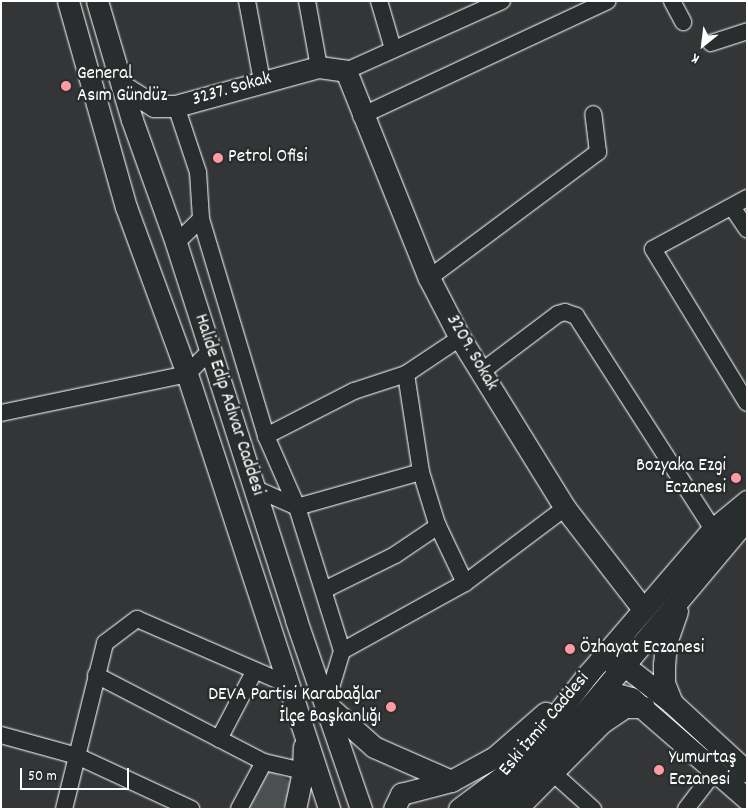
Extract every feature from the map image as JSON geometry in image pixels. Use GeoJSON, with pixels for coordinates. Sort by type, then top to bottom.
{"type":"FeatureCollection","features":[{"type":"Feature","properties":{"kind":"main road","name":"Halide Edip Adıvar Caddesi"},"geometry":{"type":"LineString","coordinates":[[68,1],[126,207],[187,374],[329,809]]}},
{"type":"Feature","properties":{"kind":"main road","name":"Halide Edip Adıvar Caddesi"},"geometry":{"type":"LineString","coordinates":[[97,1],[122,86],[176,243],[254,488],[360,808]]}},
{"type":"Feature","properties":{"kind":"main road","name":"3237. Sokak"},"geometry":{"type":"LineString","coordinates":[[122,86],[154,106],[176,106],[262,81],[319,68],[346,71]]}},
{"type":"Feature","properties":{"kind":"main road","name":"3209. Sokak"},"geometry":{"type":"LineString","coordinates":[[346,71],[361,116],[429,278],[460,338],[565,508],[643,610]]}},
{"type":"Feature","properties":{"kind":"main road","name":"Eski İzmir Caddesi"},"geometry":{"type":"LineString","coordinates":[[459,809],[502,777],[541,761],[589,673],[713,529],[747,501]]}},
{"type":"Feature","properties":{"kind":"main road","name":"Eski İzmir Caddesi"},"geometry":{"type":"LineString","coordinates":[[487,809],[541,761],[625,666],[747,519]]}},
{"type":"Feature","properties":{"kind":"main road"},"geometry":{"type":"LineString","coordinates":[[672,703],[664,683],[664,664],[671,627],[684,596]]}},
{"type":"Feature","properties":{"kind":"main road"},"geometry":{"type":"LineString","coordinates":[[360,808],[397,802],[451,781],[495,757],[589,673],[604,665],[625,666],[743,763]]}},
{"type":"Feature","properties":{"kind":"main road"},"geometry":{"type":"LineString","coordinates":[[589,706],[603,697],[616,694],[644,707],[747,799]]}},
{"type":"Feature","properties":{"kind":"main road"},"geometry":{"type":"LineString","coordinates":[[326,704],[374,747],[451,781]]}},
{"type":"Feature","properties":{"kind":"main road"},"geometry":{"type":"LineString","coordinates":[[516,809],[541,761],[615,712],[625,707],[644,707]]}},
{"type":"Feature","properties":{"kind":"main road"},"geometry":{"type":"LineString","coordinates":[[295,809],[303,771],[304,734]]}},
{"type":"Feature","properties":{"kind":"street"},"geometry":{"type":"LineString","coordinates":[[247,1],[262,81]]}},
{"type":"Feature","properties":{"kind":"street"},"geometry":{"type":"LineString","coordinates":[[307,1],[319,68]]}},
{"type":"Feature","properties":{"kind":"street"},"geometry":{"type":"LineString","coordinates":[[379,1],[393,49]]}},
{"type":"Feature","properties":{"kind":"street"},"geometry":{"type":"LineString","coordinates":[[346,71],[502,1]]}},
{"type":"Feature","properties":{"kind":"street"},"geometry":{"type":"LineString","coordinates":[[361,116],[608,1]]}},
{"type":"Feature","properties":{"kind":"street"},"geometry":{"type":"LineString","coordinates":[[672,1],[683,22]]}},
{"type":"Feature","properties":{"kind":"street"},"geometry":{"type":"LineString","coordinates":[[711,42],[747,31]]}},
{"type":"Feature","properties":{"kind":"street"},"geometry":{"type":"LineString","coordinates":[[176,106],[198,172],[201,219],[266,436],[297,507],[342,651],[326,704]]}},
{"type":"Feature","properties":{"kind":"street"},"geometry":{"type":"LineString","coordinates":[[429,278],[598,152],[593,114]]}},
{"type":"Feature","properties":{"kind":"street"},"geometry":{"type":"LineString","coordinates":[[747,198],[653,249],[747,403]]}},
{"type":"Feature","properties":{"kind":"street"},"geometry":{"type":"LineString","coordinates":[[732,207],[747,230]]}},
{"type":"Feature","properties":{"kind":"street"},"geometry":{"type":"LineString","coordinates":[[176,243],[201,219]]}},
{"type":"Feature","properties":{"kind":"street"},"geometry":{"type":"LineString","coordinates":[[481,372],[558,314],[565,312],[576,316],[713,529]]}},
{"type":"Feature","properties":{"kind":"street"},"geometry":{"type":"LineString","coordinates":[[266,436],[354,392],[406,374],[460,338]]}},
{"type":"Feature","properties":{"kind":"street"},"geometry":{"type":"LineString","coordinates":[[1,413],[187,374],[211,350]]}},
{"type":"Feature","properties":{"kind":"street"},"geometry":{"type":"LineString","coordinates":[[406,374],[421,472],[438,526],[465,582]]}},
{"type":"Feature","properties":{"kind":"street"},"geometry":{"type":"LineString","coordinates":[[254,488],[297,507],[421,472]]}},
{"type":"Feature","properties":{"kind":"street"},"geometry":{"type":"LineString","coordinates":[[342,651],[465,582],[565,508]]}},
{"type":"Feature","properties":{"kind":"street"},"geometry":{"type":"LineString","coordinates":[[324,590],[395,555],[438,526]]}},
{"type":"Feature","properties":{"kind":"street"},"geometry":{"type":"LineString","coordinates":[[64,809],[105,643],[137,619],[254,672],[289,685]]}},
{"type":"Feature","properties":{"kind":"street"},"geometry":{"type":"LineString","coordinates":[[219,739],[254,672]]}},
{"type":"Feature","properties":{"kind":"street"},"geometry":{"type":"LineString","coordinates":[[96,675],[264,762],[303,771]]}},
{"type":"Feature","properties":{"kind":"street"},"geometry":{"type":"LineString","coordinates":[[1,735],[77,756],[191,809]]}},
{"type":"Feature","properties":{"kind":"street"},"geometry":{"type":"LineString","coordinates":[[541,761],[593,809]]}},
{"type":"Feature","properties":{"kind":"street"},"geometry":{"type":"LineString","coordinates":[[239,809],[264,762]]}},
{"type":"Feature","properties":{"kind":"street"},"geometry":{"type":"LineString","coordinates":[[686,809],[715,771]]}},
{"type":"Feature","properties":{"kind":"shaded area"},"geometry":{"type":"Polygon","coordinates":[[[268,769],[293,783],[282,809],[249,809],[268,769]]]}},
{"type":"Feature","properties":{"kind":"place","name":"General Asım Gündüz"},"geometry":{"type":"Point","coordinates":[66,86]}},
{"type":"Feature","properties":{"kind":"place","name":"Petrol Ofisi"},"geometry":{"type":"Point","coordinates":[218,158]}},
{"type":"Feature","properties":{"kind":"place","name":"Bozyaka Ezgi Eczanesi"},"geometry":{"type":"Point","coordinates":[736,478]}},
{"type":"Feature","properties":{"kind":"place","name":"Özhayat Eczanesi"},"geometry":{"type":"Point","coordinates":[570,649]}},
{"type":"Feature","properties":{"kind":"place","name":"DEVA Partisi Karabağlar İlçe Başkanlığı"},"geometry":{"type":"Point","coordinates":[391,707]}},
{"type":"Feature","properties":{"kind":"place","name":"Yumurtaş Eczanesi"},"geometry":{"type":"Point","coordinates":[659,770]}}]}
